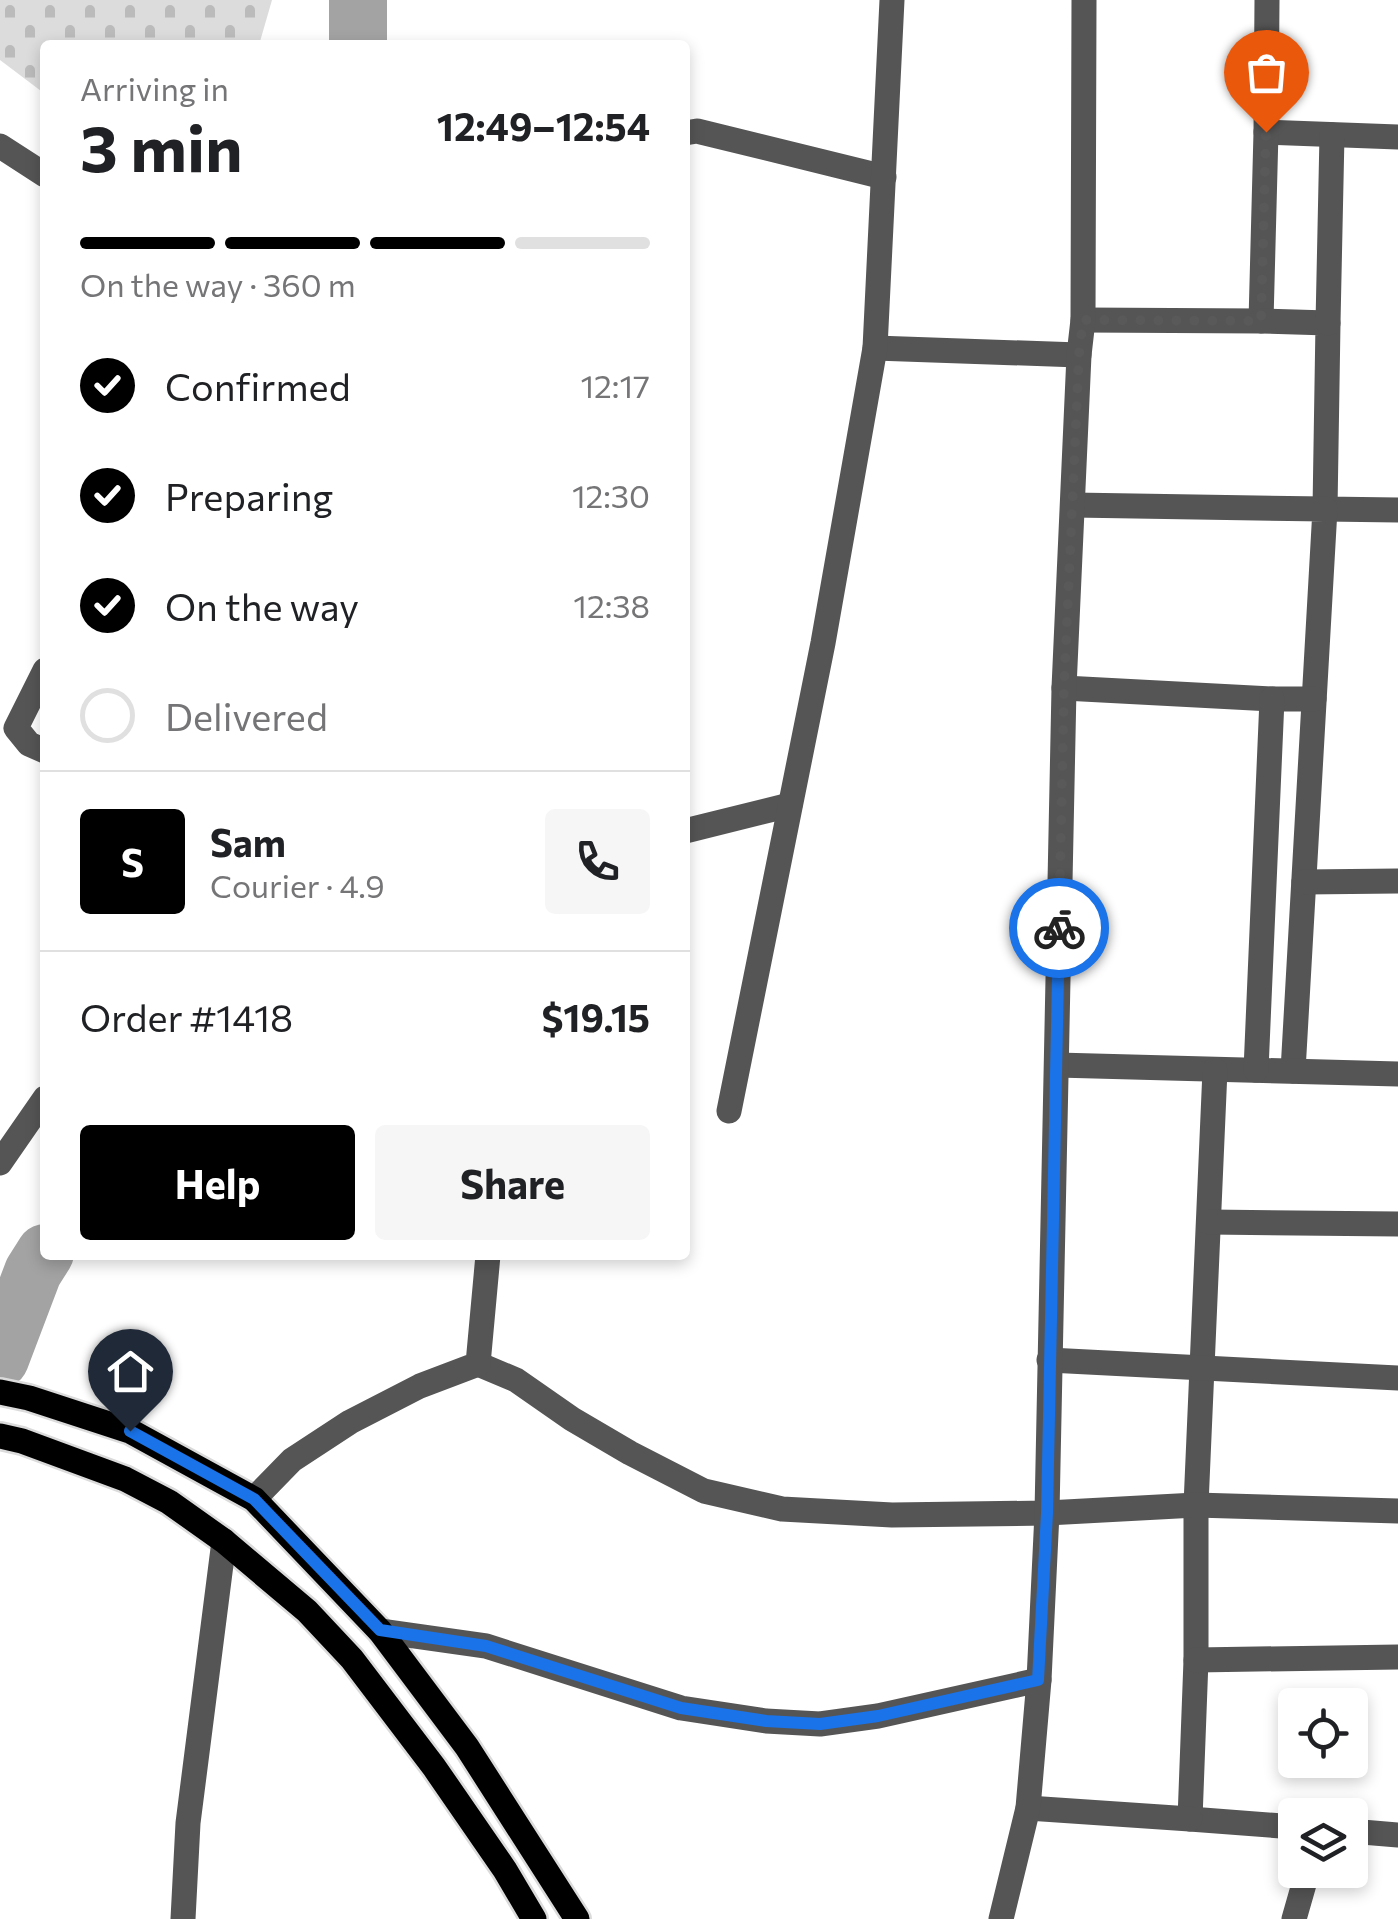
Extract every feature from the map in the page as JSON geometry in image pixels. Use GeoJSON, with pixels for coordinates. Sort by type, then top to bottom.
{"type":"FeatureCollection","features":[{"type":"Feature","properties":{"kind":"main road"},"geometry":{"type":"LineString","coordinates":[[0,1392],[130,1431],[254,1499],[380,1630],[467,1747],[577,1919]]}},
{"type":"Feature","properties":{"kind":"main road"},"geometry":{"type":"LineString","coordinates":[[11,1438],[125,1480],[169,1502],[224,1541],[307,1611],[352,1659],[434,1767],[534,1919]]}},
{"type":"Feature","properties":{"kind":"street"},"geometry":{"type":"LineString","coordinates":[[729,1110],[822,643],[875,348],[892,0]]}},
{"type":"Feature","properties":{"kind":"street"},"geometry":{"type":"LineString","coordinates":[[1002,1919],[1028,1808],[1047,1513],[1064,688],[1083,320],[1084,0]]}},
{"type":"Feature","properties":{"kind":"street"},"geometry":{"type":"LineString","coordinates":[[1261,321],[1266,0]]}},
{"type":"Feature","properties":{"kind":"street"},"geometry":{"type":"LineString","coordinates":[[690,132],[884,176]]}},
{"type":"Feature","properties":{"kind":"street"},"geometry":{"type":"LineString","coordinates":[[1266,132],[1398,136]]}},
{"type":"Feature","properties":{"kind":"street"},"geometry":{"type":"LineString","coordinates":[[1293,1071],[1325,510],[1332,135]]}},
{"type":"Feature","properties":{"kind":"street"},"geometry":{"type":"LineString","coordinates":[[0,146],[40,172]]}},
{"type":"Feature","properties":{"kind":"street"},"geometry":{"type":"LineString","coordinates":[[1083,320],[1328,323]]}},
{"type":"Feature","properties":{"kind":"street"},"geometry":{"type":"LineString","coordinates":[[875,348],[1079,355]]}},
{"type":"Feature","properties":{"kind":"street"},"geometry":{"type":"LineString","coordinates":[[1073,504],[1398,510]]}},
{"type":"Feature","properties":{"kind":"street"},"geometry":{"type":"LineString","coordinates":[[40,678],[8,731],[40,749]]}},
{"type":"Feature","properties":{"kind":"street"},"geometry":{"type":"LineString","coordinates":[[1064,688],[1314,699]]}},
{"type":"Feature","properties":{"kind":"street"},"geometry":{"type":"LineString","coordinates":[[1256,1070],[1272,699]]}},
{"type":"Feature","properties":{"kind":"street"},"geometry":{"type":"LineString","coordinates":[[690,830],[790,805]]}},
{"type":"Feature","properties":{"kind":"street"},"geometry":{"type":"LineString","coordinates":[[1304,882],[1398,881]]}},
{"type":"Feature","properties":{"kind":"street"},"geometry":{"type":"LineString","coordinates":[[1057,1065],[1398,1074]]}},
{"type":"Feature","properties":{"kind":"street"},"geometry":{"type":"LineString","coordinates":[[1190,1819],[1196,1505],[1215,1070]]}},
{"type":"Feature","properties":{"kind":"street"},"geometry":{"type":"LineString","coordinates":[[0,1162],[40,1105]]}},
{"type":"Feature","properties":{"kind":"street"},"geometry":{"type":"LineString","coordinates":[[1208,1222],[1398,1224]]}},
{"type":"Feature","properties":{"kind":"street"},"geometry":{"type":"LineString","coordinates":[[478,1364],[488,1260]]}},
{"type":"Feature","properties":{"kind":"street"},"geometry":{"type":"LineString","coordinates":[[1049,1360],[1398,1378]]}},
{"type":"Feature","properties":{"kind":"street"},"geometry":{"type":"LineString","coordinates":[[254,1499],[292,1460],[350,1422],[420,1386],[478,1364],[516,1380],[572,1419],[704,1491],[782,1509],[892,1515],[1047,1513],[1196,1505],[1398,1511]]}},
{"type":"Feature","properties":{"kind":"street"},"geometry":{"type":"LineString","coordinates":[[183,1919],[188,1823],[224,1541]]}},
{"type":"Feature","properties":{"kind":"street"},"geometry":{"type":"LineString","coordinates":[[380,1630],[486,1646],[681,1708],[766,1721],[820,1724],[878,1716],[1038,1680]]}},
{"type":"Feature","properties":{"kind":"street"},"geometry":{"type":"LineString","coordinates":[[1196,1660],[1398,1657]]}},
{"type":"Feature","properties":{"kind":"street"},"geometry":{"type":"LineString","coordinates":[[1028,1808],[1278,1826]]}},
{"type":"Feature","properties":{"kind":"street"},"geometry":{"type":"LineString","coordinates":[[1368,1832],[1398,1835]]}},
{"type":"Feature","properties":{"kind":"street"},"geometry":{"type":"LineString","coordinates":[[1294,1919],[1303,1888]]}},
{"type":"Feature","properties":{"kind":"green space"},"geometry":{"type":"Polygon","coordinates":[[[0,0],[272,0],[260,40],[40,40],[40,90],[0,60],[0,0]]]}},
{"type":"Feature","properties":{"kind":"waterway"},"geometry":{"type":"LineString","coordinates":[[358,0],[358,40]]}},
{"type":"Feature","properties":{"kind":"waterway"},"geometry":{"type":"LineString","coordinates":[[0,1359],[41,1260]]}},
{"type":"Feature","properties":{"kind":"way so far"},"geometry":{"type":"LineString","coordinates":[[1059,928],[1064,688],[1083,320],[1261,321],[1266,132]]}},
{"type":"Feature","properties":{"kind":"route"},"geometry":{"type":"LineString","coordinates":[[130,1431],[254,1499],[380,1630],[486,1646],[681,1708],[766,1721],[820,1724],[878,1716],[1038,1680],[1047,1513],[1059,928]]}}]}
